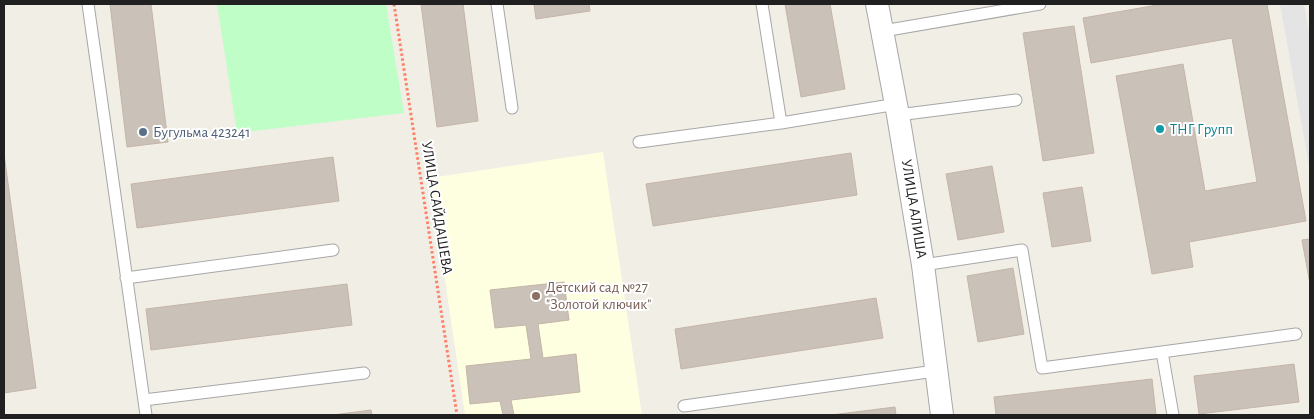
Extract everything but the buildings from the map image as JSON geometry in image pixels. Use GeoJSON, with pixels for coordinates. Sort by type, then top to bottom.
{"type":"FeatureCollection","features":[{"type":"Feature","properties":{"kind":"street","name":"УЛИЦА АЛИША"},"geometry":{"type":"LineString","coordinates":[[877,4],[898,109],[923,265],[942,415]]}},
{"type":"Feature","properties":{"kind":"lane"},"geometry":{"type":"LineString","coordinates":[[88,4],[146,415]]}},
{"type":"Feature","properties":{"kind":"lane"},"geometry":{"type":"LineString","coordinates":[[497,4],[512,108]]}},
{"type":"Feature","properties":{"kind":"lane"},"geometry":{"type":"LineString","coordinates":[[762,4],[781,123]]}},
{"type":"Feature","properties":{"kind":"lane"},"geometry":{"type":"LineString","coordinates":[[883,31],[1040,4]]}},
{"type":"Feature","properties":{"kind":"lane"},"geometry":{"type":"LineString","coordinates":[[639,142],[898,109],[1016,100]]}},
{"type":"Feature","properties":{"kind":"lane"},"geometry":{"type":"LineString","coordinates":[[126,278],[334,250]]}},
{"type":"Feature","properties":{"kind":"lane"},"geometry":{"type":"LineString","coordinates":[[923,265],[1022,250],[1042,368],[1296,334]]}},
{"type":"Feature","properties":{"kind":"lane"},"geometry":{"type":"LineString","coordinates":[[1162,352],[1173,415]]}},
{"type":"Feature","properties":{"kind":"lane"},"geometry":{"type":"LineString","coordinates":[[684,406],[935,371]]}},
{"type":"Feature","properties":{"kind":"lane"},"geometry":{"type":"LineString","coordinates":[[144,400],[364,373]]}},
{"type":"Feature","properties":{"kind":"path","name":"УЛИЦА САЙДАШЕВА"},"geometry":{"type":"LineString","coordinates":[[394,4],[457,415]]}},
{"type":"Feature","properties":{"kind":"shaded area"},"geometry":{"type":"Polygon","coordinates":[[[1280,4],[1304,4],[1310,39],[1310,171],[1280,4]]]}},
{"type":"Feature","properties":{"kind":"shaded area","name":"Детский сад №27 \"Золотой ключик\""},"geometry":{"type":"Polygon","coordinates":[[[603,152],[642,415],[465,415],[430,178],[603,152]]]}},
{"type":"Feature","properties":{"kind":"green space"},"geometry":{"type":"Polygon","coordinates":[[[217,4],[386,4],[404,113],[237,133],[217,4]]]}},
{"type":"Feature","properties":{"kind":"place","name":"ТНГ Групп"},"geometry":{"type":"Point","coordinates":[1160,129]}},
{"type":"Feature","properties":{"kind":"place","name":"Бугульма 423241"},"geometry":{"type":"Point","coordinates":[143,132]}},
{"type":"Feature","properties":{"kind":"place","name":"Детский сад №27 \"Золотой ключик\""},"geometry":{"type":"Point","coordinates":[536,296]}}]}
